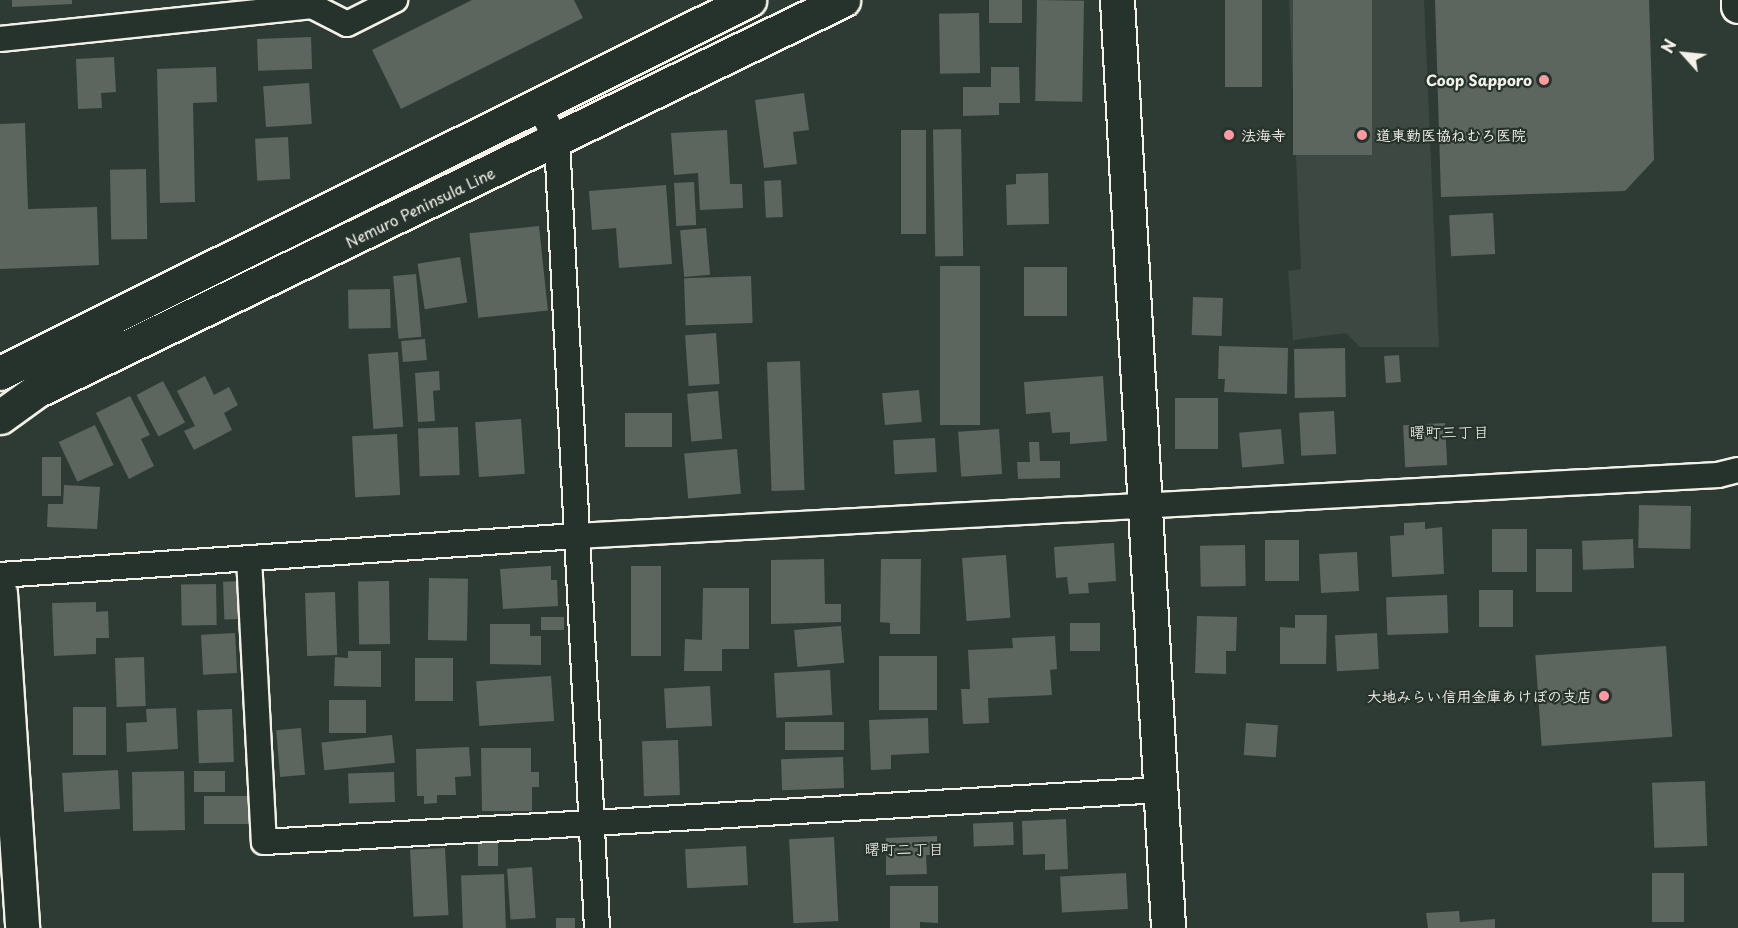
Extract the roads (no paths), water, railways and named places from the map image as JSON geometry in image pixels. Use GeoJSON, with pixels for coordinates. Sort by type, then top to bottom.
{"type":"FeatureCollection","features":[{"type":"Feature","properties":{"kind":"main road"},"geometry":{"type":"LineString","coordinates":[[0,372],[749,0]]}},
{"type":"Feature","properties":{"kind":"main road","name":"Nemuro Peninsula Line"},"geometry":{"type":"LineString","coordinates":[[0,417],[36,392],[557,141],[843,0]]}},
{"type":"Feature","properties":{"kind":"main road"},"geometry":{"type":"LineString","coordinates":[[1117,0],[1147,505],[1168,928]]}},
{"type":"Feature","properties":{"kind":"main road"},"geometry":{"type":"LineString","coordinates":[[1738,0],[1738,6]]}},
{"type":"Feature","properties":{"kind":"main road"},"geometry":{"type":"LineString","coordinates":[[0,593],[22,928]]}},
{"type":"Feature","properties":{"kind":"street"},"geometry":{"type":"LineString","coordinates":[[0,39],[312,6],[346,24],[395,0]]}},
{"type":"Feature","properties":{"kind":"street"},"geometry":{"type":"LineString","coordinates":[[539,106],[557,141],[597,928]]}},
{"type":"Feature","properties":{"kind":"street"},"geometry":{"type":"LineString","coordinates":[[0,575],[576,536],[1718,475],[1738,470]]}},
{"type":"Feature","properties":{"kind":"street"},"geometry":{"type":"LineString","coordinates":[[249,558],[264,842],[592,825],[1161,790]]}},
{"type":"Feature","properties":{"kind":"place","name":"Coop Sapporo"},"geometry":{"type":"Point","coordinates":[1544,80]}},
{"type":"Feature","properties":{"kind":"place","name":"法海寺"},"geometry":{"type":"Point","coordinates":[1229,135]}},
{"type":"Feature","properties":{"kind":"place","name":"道東勤医協ねむろ医院"},"geometry":{"type":"Point","coordinates":[1362,135]}},
{"type":"Feature","properties":{"kind":"place","name":"大地みらい信用金庫あけぼの支店"},"geometry":{"type":"Point","coordinates":[1604,696]}},
{"type":"Feature","properties":{"kind":"district","name":"曙町三丁目"},"geometry":{"type":"Point","coordinates":[1449,431]}},
{"type":"Feature","properties":{"kind":"district","name":"曙町二丁目"},"geometry":{"type":"Point","coordinates":[904,848]}}]}
